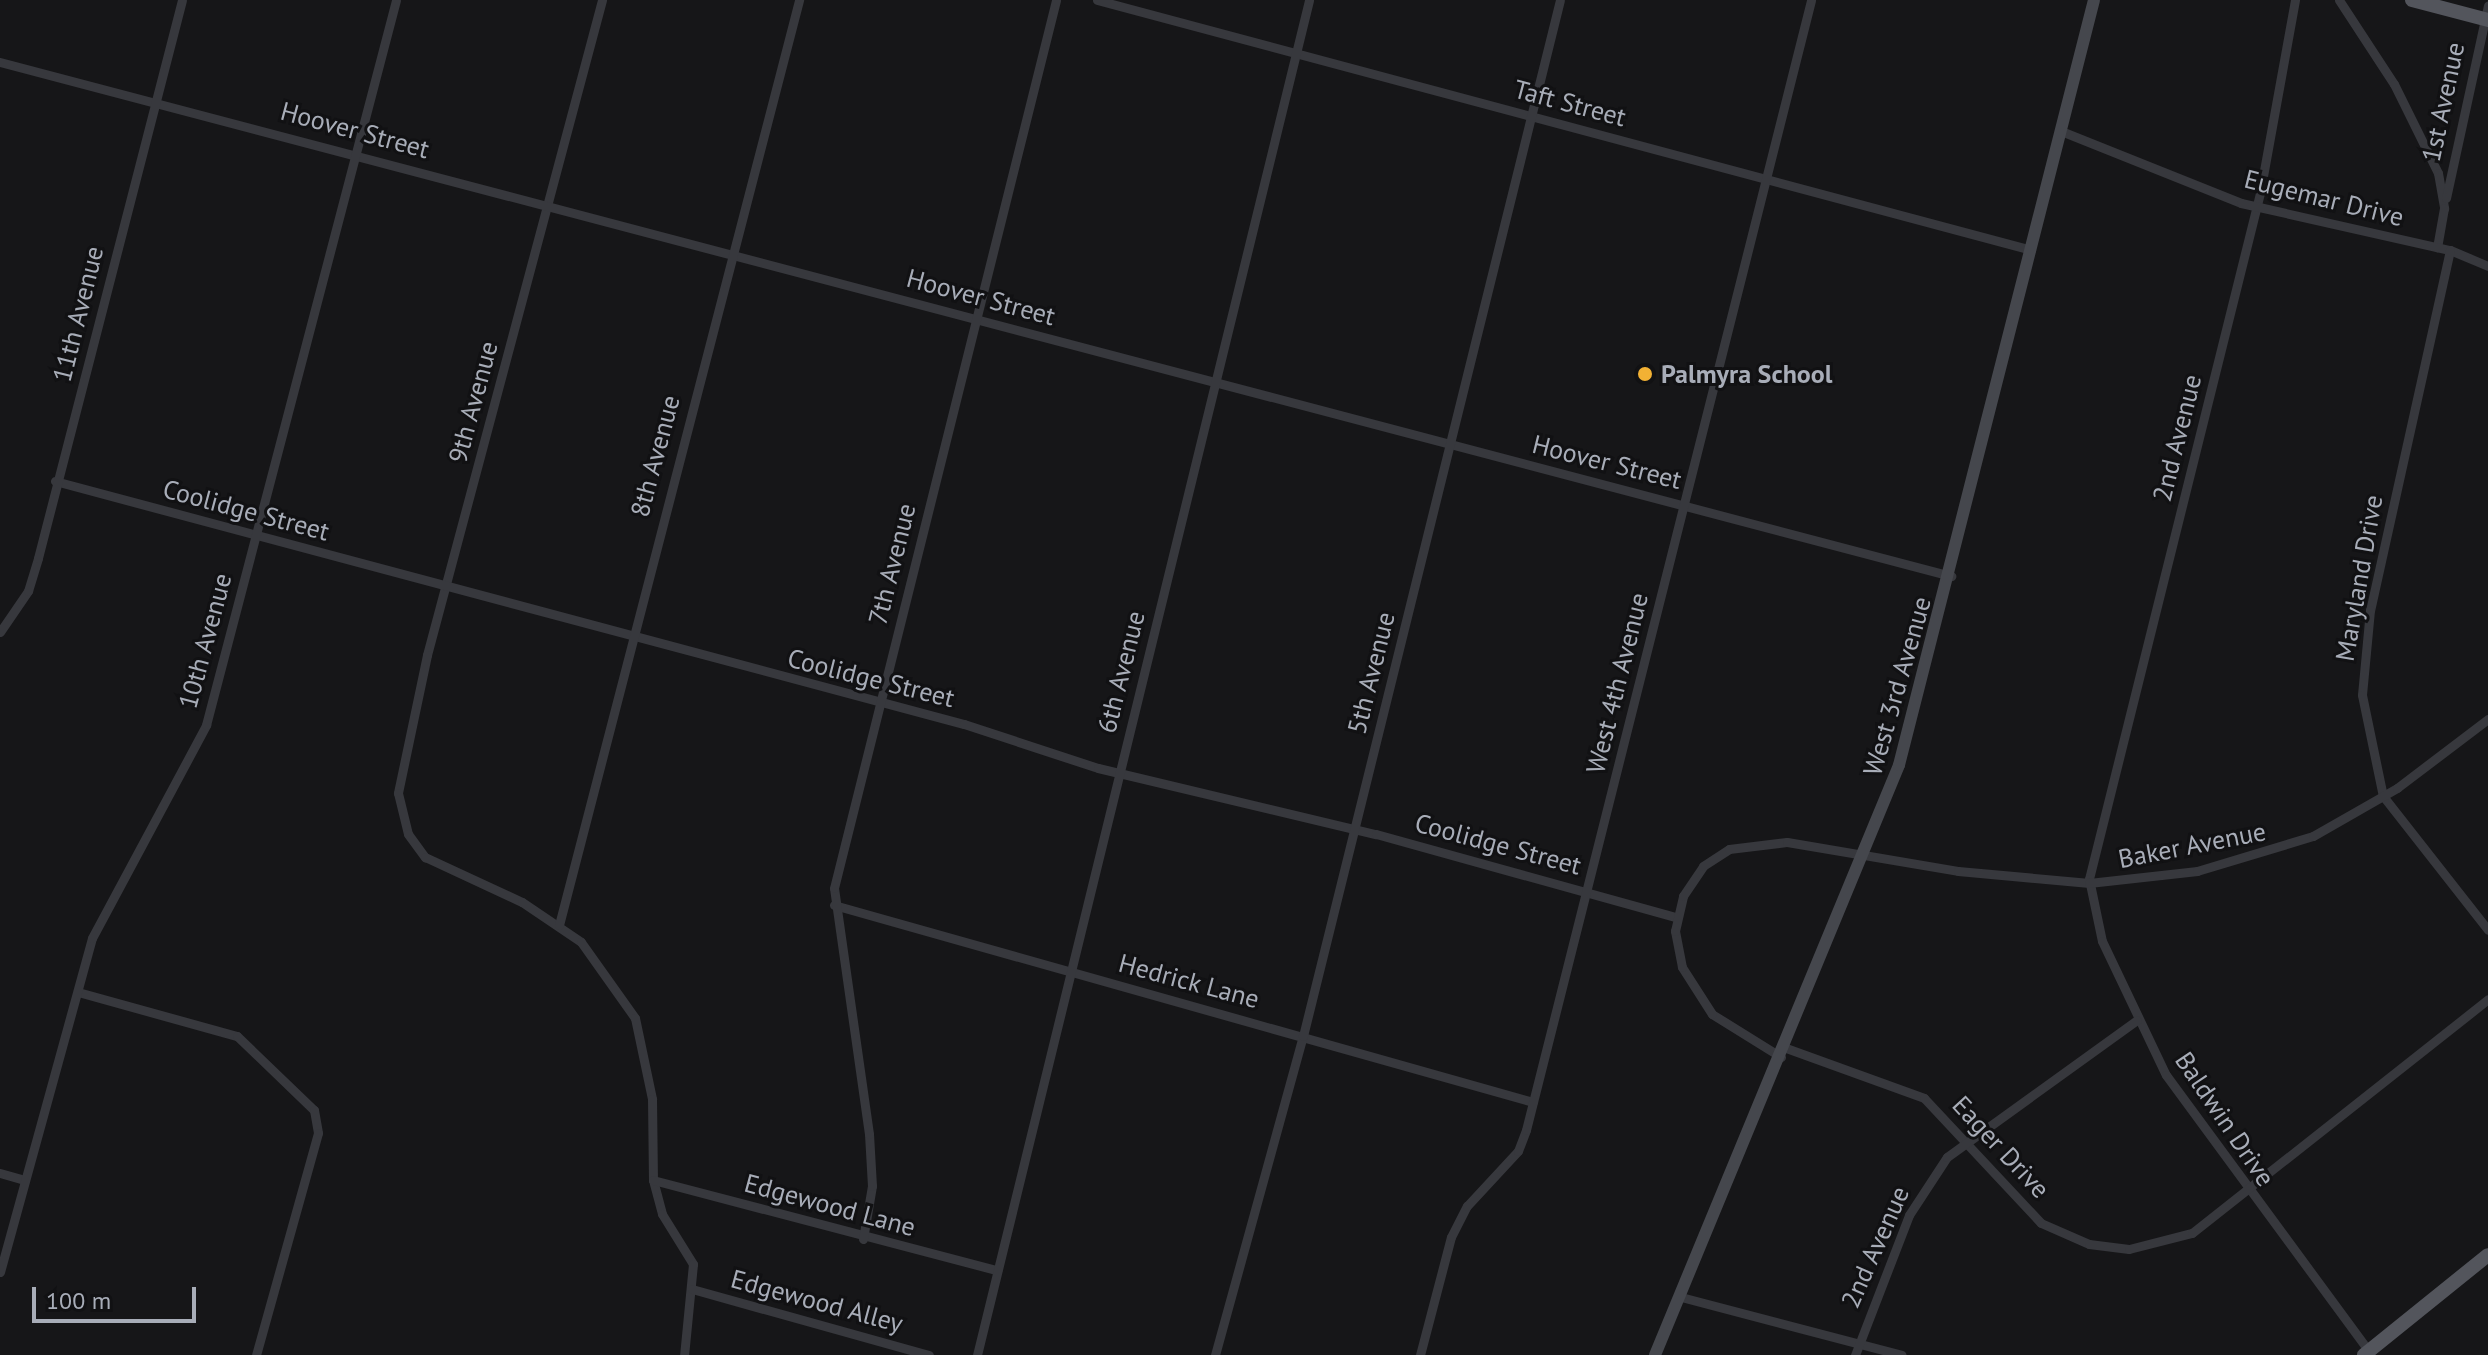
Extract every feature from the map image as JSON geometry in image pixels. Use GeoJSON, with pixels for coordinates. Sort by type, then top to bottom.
{"type":"FeatureCollection","features":[{"type":"Feature","properties":{"kind":"main road"},"geometry":{"type":"LineString","coordinates":[[2412,0],[2487,15]]}},
{"type":"Feature","properties":{"kind":"main road"},"geometry":{"type":"LineString","coordinates":[[2368,1354],[2488,1255]]}},
{"type":"Feature","properties":{"kind":"street","name":"11th Avenue"},"geometry":{"type":"LineString","coordinates":[[0,632],[28,591],[182,0]]}},
{"type":"Feature","properties":{"kind":"street","name":"10th Avenue"},"geometry":{"type":"LineString","coordinates":[[0,1272],[78,992],[111,894],[206,725],[396,0]]}},
{"type":"Feature","properties":{"kind":"street","name":"9th Avenue"},"geometry":{"type":"LineString","coordinates":[[559,925],[436,865],[416,848],[402,817],[399,773],[602,0]]}},
{"type":"Feature","properties":{"kind":"street","name":"8th Avenue"},"geometry":{"type":"LineString","coordinates":[[559,925],[630,636],[799,0]]}},
{"type":"Feature","properties":{"kind":"street","name":"7th Avenue"},"geometry":{"type":"LineString","coordinates":[[863,1239],[872,1186],[869,1134],[834,905],[880,704],[1056,0]]}},
{"type":"Feature","properties":{"kind":"street","name":"Taft Street"},"geometry":{"type":"LineString","coordinates":[[1097,0],[2031,250]]}},
{"type":"Feature","properties":{"kind":"street","name":"6th Avenue"},"geometry":{"type":"LineString","coordinates":[[977,1355],[1068,970],[1309,0]]}},
{"type":"Feature","properties":{"kind":"street","name":"5th Avenue"},"geometry":{"type":"LineString","coordinates":[[1215,1355],[1303,1036],[1560,0]]}},
{"type":"Feature","properties":{"kind":"street","name":"West 4th Avenue"},"geometry":{"type":"LineString","coordinates":[[1420,1355],[1451,1237],[1467,1206],[1518,1151],[1533,1102],[1811,0]]}},
{"type":"Feature","properties":{"kind":"street","name":"West 3rd Avenue"},"geometry":{"type":"LineString","coordinates":[[1655,1355],[1866,855],[1951,576],[2094,0]]}},
{"type":"Feature","properties":{"kind":"street","name":"2nd Avenue"},"geometry":{"type":"LineString","coordinates":[[2089,883],[2256,208],[2295,0]]}},
{"type":"Feature","properties":{"kind":"street"},"geometry":{"type":"LineString","coordinates":[[2339,0],[2404,102],[2438,173],[2444,208],[2437,247]]}},
{"type":"Feature","properties":{"kind":"street","name":"1st Avenue"},"geometry":{"type":"LineString","coordinates":[[2444,208],[2487,15]]}},
{"type":"Feature","properties":{"kind":"street","name":"Hoover Street"},"geometry":{"type":"LineString","coordinates":[[0,62],[155,98],[1449,445],[1683,503],[1951,576]]}},
{"type":"Feature","properties":{"kind":"street","name":"Eugemar Drive"},"geometry":{"type":"LineString","coordinates":[[2061,131],[2256,208],[2450,250],[2488,266]]}},
{"type":"Feature","properties":{"kind":"street","name":"Maryland Drive"},"geometry":{"type":"LineString","coordinates":[[2450,250],[2370,610],[2362,695],[2383,796],[2488,930]]}},
{"type":"Feature","properties":{"kind":"street","name":"Coolidge Street"},"geometry":{"type":"LineString","coordinates":[[55,481],[880,704],[1119,773],[1355,829],[1676,917]]}},
{"type":"Feature","properties":{"kind":"street","name":"Baker Avenue"},"geometry":{"type":"LineString","coordinates":[[1676,917],[1696,874],[1729,849],[1775,842],[2089,883],[2256,859],[2383,796],[2488,719]]}},
{"type":"Feature","properties":{"kind":"street","name":"Baldwin Drive"},"geometry":{"type":"LineString","coordinates":[[2089,883],[2102,941],[2137,1020],[2248,1192],[2368,1354]]}},
{"type":"Feature","properties":{"kind":"street","name":"Hedrick Lane"},"geometry":{"type":"LineString","coordinates":[[834,905],[1533,1102]]}},
{"type":"Feature","properties":{"kind":"street","name":"Eager Drive"},"geometry":{"type":"LineString","coordinates":[[1676,917],[1691,990],[1730,1029],[1784,1052],[1901,1086],[1968,1141],[2041,1223],[2109,1248],[2147,1247],[2192,1233],[2248,1192],[2488,999]]}},
{"type":"Feature","properties":{"kind":"street"},"geometry":{"type":"LineString","coordinates":[[559,925],[611,977],[644,1040],[653,1180],[662,1214],[693,1264],[684,1355]]}},
{"type":"Feature","properties":{"kind":"street"},"geometry":{"type":"LineString","coordinates":[[78,992],[237,1036],[314,1110],[318,1133],[256,1355]]}},
{"type":"Feature","properties":{"kind":"street","name":"2nd Avenue"},"geometry":{"type":"LineString","coordinates":[[1855,1355],[1923,1189],[1968,1141],[2137,1020]]}},
{"type":"Feature","properties":{"kind":"street"},"geometry":{"type":"LineString","coordinates":[[0,1173],[25,1180]]}},
{"type":"Feature","properties":{"kind":"street","name":"Edgewood Lane"},"geometry":{"type":"LineString","coordinates":[[653,1180],[863,1239],[997,1270]]}},
{"type":"Feature","properties":{"kind":"street","name":"Edgewood Alley"},"geometry":{"type":"LineString","coordinates":[[692,1289],[929,1355]]}},
{"type":"Feature","properties":{"kind":"street"},"geometry":{"type":"LineString","coordinates":[[1681,1297],[1902,1355]]}},
{"type":"Feature","properties":{"kind":"place","name":"Palmyra School"},"geometry":{"type":"Point","coordinates":[1645,374]}}]}
